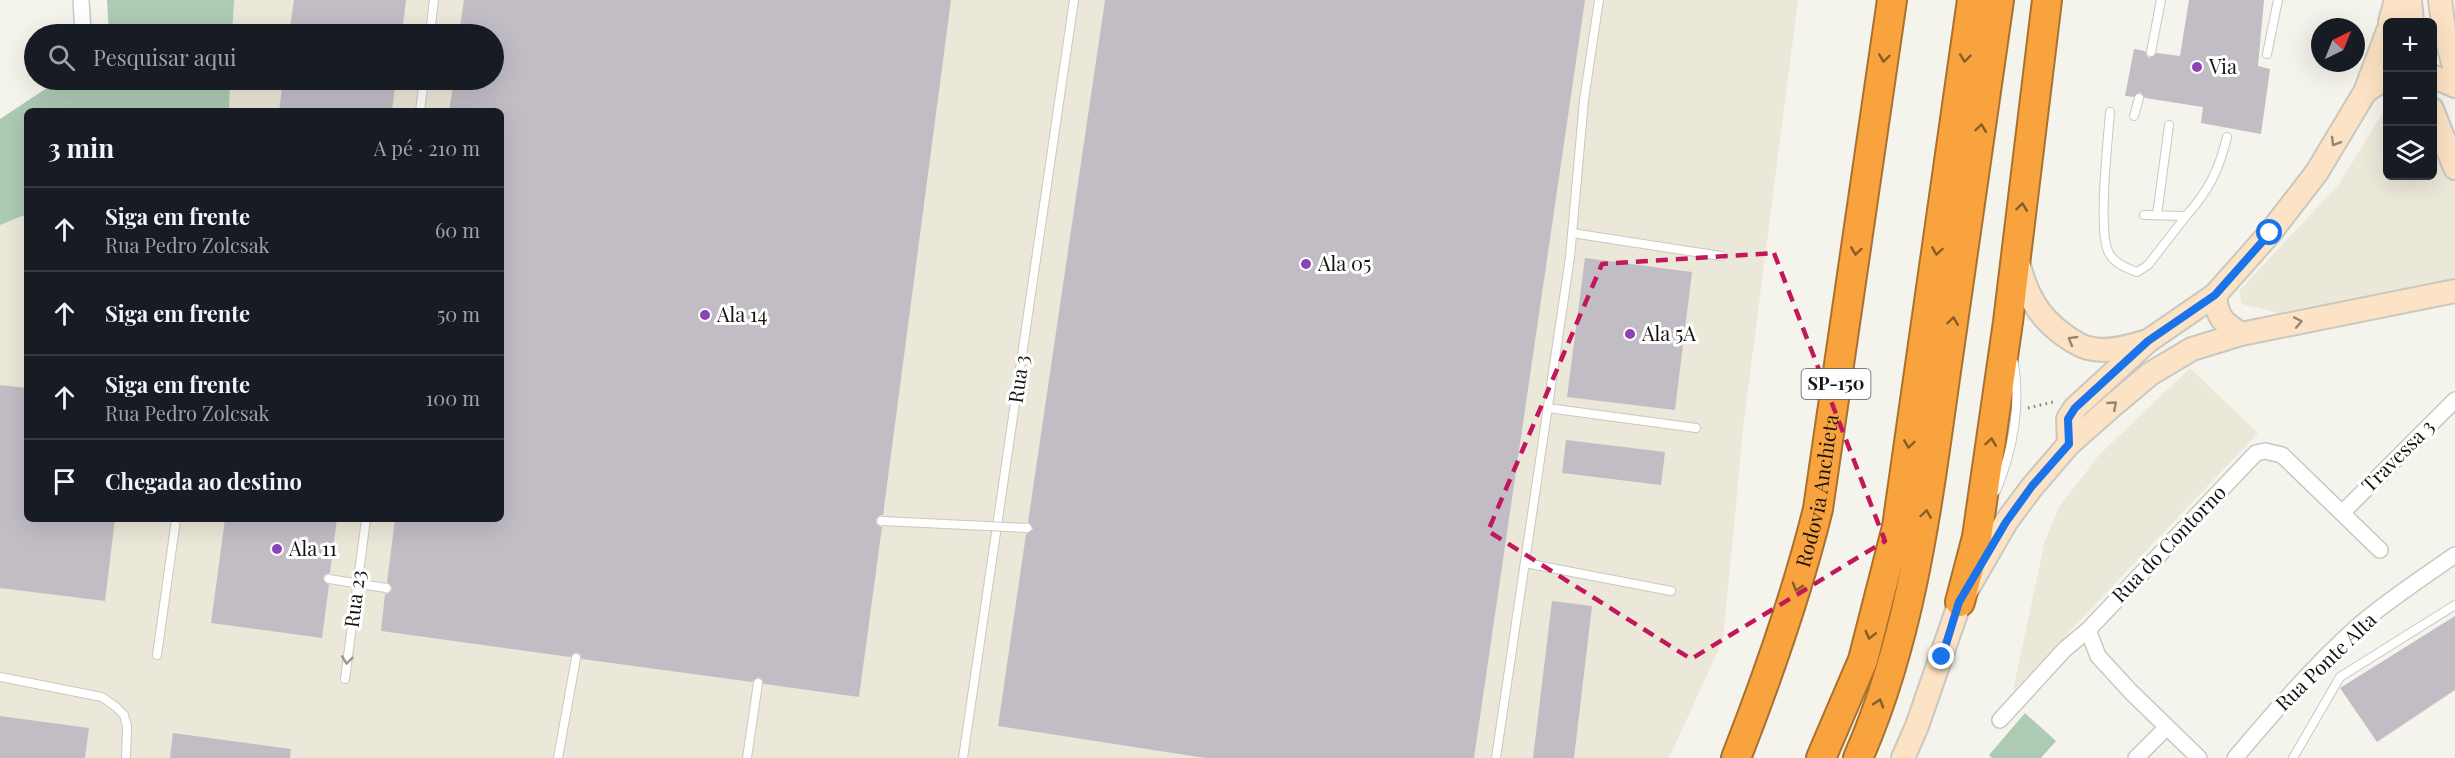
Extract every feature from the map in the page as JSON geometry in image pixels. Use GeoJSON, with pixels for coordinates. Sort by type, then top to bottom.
{"type":"FeatureCollection","features":[{"type":"Feature","properties":{"kind":"highway","name":"Rodovia Anchieta"},"geometry":{"type":"LineString","coordinates":[[1736,758],[1773,663],[1803,570],[1818,509],[1892,0]]}},
{"type":"Feature","properties":{"kind":"highway"},"geometry":{"type":"LineString","coordinates":[[1821,758],[1863,660],[1897,527],[1972,0]]}},
{"type":"Feature","properties":{"kind":"highway"},"geometry":{"type":"LineString","coordinates":[[1858,758],[1870,730],[1895,655],[1922,540],[2000,0]]}},
{"type":"Feature","properties":{"kind":"highway"},"geometry":{"type":"LineString","coordinates":[[1959,602],[1977,537],[2008,322],[2047,0]]}},
{"type":"Feature","properties":{"kind":"main road"},"geometry":{"type":"LineString","coordinates":[[2391,18],[2396,0]]}},
{"type":"Feature","properties":{"kind":"main road"},"geometry":{"type":"LineString","coordinates":[[2410,0],[2412,18]]}},
{"type":"Feature","properties":{"kind":"main road"},"geometry":{"type":"LineString","coordinates":[[2440,0],[2444,30],[2455,70]]}},
{"type":"Feature","properties":{"kind":"main road"},"geometry":{"type":"LineString","coordinates":[[2069,444],[2068,419],[2088,394],[2148,341],[2215,295],[2270,233],[2317,172],[2365,92],[2383,43]]}},
{"type":"Feature","properties":{"kind":"main road"},"geometry":{"type":"LineString","coordinates":[[2437,78],[2455,86]]}},
{"type":"Feature","properties":{"kind":"main road"},"geometry":{"type":"LineString","coordinates":[[2365,92],[2383,79]]}},
{"type":"Feature","properties":{"kind":"main road"},"geometry":{"type":"LineString","coordinates":[[2437,120],[2455,168]]}},
{"type":"Feature","properties":{"kind":"main road"},"geometry":{"type":"LineString","coordinates":[[2016,254],[2025,288],[2032,303],[2045,320],[2072,341],[2091,349],[2108,350],[2148,341]]}},
{"type":"Feature","properties":{"kind":"main road"},"geometry":{"type":"LineString","coordinates":[[1904,758],[1959,602],[2006,522],[2032,486],[2069,444],[2135,387],[2172,359],[2192,349],[2241,333],[2455,291]]}},
{"type":"Feature","properties":{"kind":"main road"},"geometry":{"type":"LineString","coordinates":[[2215,295],[2216,310],[2221,319],[2241,333]]}},
{"type":"Feature","properties":{"kind":"street"},"geometry":{"type":"LineString","coordinates":[[81,0],[82,24]]}},
{"type":"Feature","properties":{"kind":"street","name":"Travessa 3"},"geometry":{"type":"LineString","coordinates":[[2342,513],[2455,400]]}},
{"type":"Feature","properties":{"kind":"street","name":"Rua do Contorno"},"geometry":{"type":"LineString","coordinates":[[2088,630],[2256,453],[2265,451],[2282,455],[2380,550]]}},
{"type":"Feature","properties":{"kind":"street","name":"Rua Ponte Alta"},"geometry":{"type":"LineString","coordinates":[[2235,758],[2328,653],[2360,625],[2455,555]]}},
{"type":"Feature","properties":{"kind":"street"},"geometry":{"type":"LineString","coordinates":[[2000,720],[2065,650],[2088,630],[2098,656],[2199,758]]}},
{"type":"Feature","properties":{"kind":"street"},"geometry":{"type":"LineString","coordinates":[[2136,758],[2167,727]]}},
{"type":"Feature","properties":{"kind":"lane"},"geometry":{"type":"LineString","coordinates":[[431,24],[434,0]]}},
{"type":"Feature","properties":{"kind":"lane","name":"Rua 3"},"geometry":{"type":"LineString","coordinates":[[963,758],[1074,0]]}},
{"type":"Feature","properties":{"kind":"lane"},"geometry":{"type":"LineString","coordinates":[[1496,758],[1572,234],[1584,100],[1599,0]]}},
{"type":"Feature","properties":{"kind":"lane"},"geometry":{"type":"LineString","coordinates":[[2151,52],[2160,0]]}},
{"type":"Feature","properties":{"kind":"lane"},"geometry":{"type":"LineString","coordinates":[[2267,54],[2278,0]]}},
{"type":"Feature","properties":{"kind":"lane"},"geometry":{"type":"LineString","coordinates":[[420,108],[423,90]]}},
{"type":"Feature","properties":{"kind":"lane"},"geometry":{"type":"LineString","coordinates":[[2134,116],[2139,98]]}},
{"type":"Feature","properties":{"kind":"lane"},"geometry":{"type":"LineString","coordinates":[[2110,111],[2104,230],[2108,252],[2121,267],[2137,272],[2148,265],[2204,196],[2218,172],[2227,137]]}},
{"type":"Feature","properties":{"kind":"lane"},"geometry":{"type":"LineString","coordinates":[[2157,215],[2169,125]]}},
{"type":"Feature","properties":{"kind":"lane"},"geometry":{"type":"LineString","coordinates":[[2144,215],[2186,216]]}},
{"type":"Feature","properties":{"kind":"lane"},"geometry":{"type":"LineString","coordinates":[[1572,234],[1721,256]]}},
{"type":"Feature","properties":{"kind":"lane"},"geometry":{"type":"LineString","coordinates":[[1977,537],[2009,456],[2018,410],[2016,371],[2008,322]]}},
{"type":"Feature","properties":{"kind":"lane"},"geometry":{"type":"LineString","coordinates":[[1548,408],[1696,428]]}},
{"type":"Feature","properties":{"kind":"lane"},"geometry":{"type":"LineString","coordinates":[[157,655],[176,522]]}},
{"type":"Feature","properties":{"kind":"lane","name":"Rua 23"},"geometry":{"type":"LineString","coordinates":[[345,679],[366,522]]}},
{"type":"Feature","properties":{"kind":"lane"},"geometry":{"type":"LineString","coordinates":[[882,522],[1027,528]]}},
{"type":"Feature","properties":{"kind":"lane"},"geometry":{"type":"LineString","coordinates":[[1525,563],[1671,591]]}},
{"type":"Feature","properties":{"kind":"lane"},"geometry":{"type":"LineString","coordinates":[[329,579],[386,588]]}},
{"type":"Feature","properties":{"kind":"lane"},"geometry":{"type":"LineString","coordinates":[[2293,758],[2340,677],[2455,605]]}},
{"type":"Feature","properties":{"kind":"lane"},"geometry":{"type":"LineString","coordinates":[[558,758],[576,658]]}},
{"type":"Feature","properties":{"kind":"lane"},"geometry":{"type":"LineString","coordinates":[[0,677],[102,697],[124,715],[127,726],[126,758]]}},
{"type":"Feature","properties":{"kind":"lane"},"geometry":{"type":"LineString","coordinates":[[747,758],[758,683]]}},
{"type":"Feature","properties":{"kind":"path"},"geometry":{"type":"LineString","coordinates":[[2018,410],[2088,394]]}},
{"type":"Feature","properties":{"kind":"highlighted area"},"geometry":{"type":"Polygon","coordinates":[[[1774,253],[1885,541],[1691,659],[1488,531],[1602,264],[1774,253]]]}},
{"type":"Feature","properties":{"kind":"shaded area"},"geometry":{"type":"Polygon","coordinates":[[[167,0],[1798,0],[1744,421],[1723,640],[1669,758],[0,758],[0,161],[24,158],[24,522],[504,522],[504,108],[181,108],[178,90],[504,90],[504,24],[171,24],[167,0]]]}},
{"type":"Feature","properties":{"kind":"shaded area"},"geometry":{"type":"Polygon","coordinates":[[[2383,112],[2383,180],[2437,180],[2437,133],[2455,176],[2455,281],[2278,313],[2242,304],[2239,291],[2339,184],[2383,112]]]}},
{"type":"Feature","properties":{"kind":"shaded area"},"geometry":{"type":"Polygon","coordinates":[[[2190,368],[2258,433],[2013,691],[2044,544],[2059,507],[2099,455],[2190,368]]]}},
{"type":"Feature","properties":{"kind":"green space"},"geometry":{"type":"Polygon","coordinates":[[[107,0],[234,0],[233,24],[108,24],[107,0]]]}},
{"type":"Feature","properties":{"kind":"green space"},"geometry":{"type":"Polygon","coordinates":[[[44,90],[230,90],[229,108],[24,108],[24,215],[0,225],[0,119],[44,90]]]}},
{"type":"Feature","properties":{"kind":"green space"},"geometry":{"type":"Polygon","coordinates":[[[2025,713],[2056,741],[2041,758],[1992,758],[1989,755],[2025,713]]]}},
{"type":"Feature","properties":{"kind":"building"},"geometry":{"type":"Polygon","coordinates":[[[294,0],[406,0],[403,24],[290,24],[294,0]]]}},
{"type":"Feature","properties":{"kind":"building","name":"Ala 14"},"geometry":{"type":"Polygon","coordinates":[[[464,0],[951,0],[883,515],[876,520],[877,524],[882,527],[859,697],[764,684],[758,677],[752,682],[582,659],[576,652],[570,657],[381,631],[385,594],[392,588],[387,582],[395,522],[504,522],[504,108],[449,108],[452,90],[504,90],[504,24],[460,24],[464,0]]]}},
{"type":"Feature","properties":{"kind":"building","name":"Ala 05"},"geometry":{"type":"Polygon","coordinates":[[[1105,0],[1585,0],[1474,758],[1205,758],[998,726],[1026,534],[1033,529],[1028,522],[1105,0]]]}},
{"type":"Feature","properties":{"kind":"building","name":"Via"},"geometry":{"type":"Polygon","coordinates":[[[2189,0],[2264,0],[2258,66],[2270,69],[2261,134],[2201,123],[2203,107],[2145,98],[2140,92],[2133,97],[2125,96],[2134,49],[2145,51],[2150,58],[2157,53],[2180,56],[2189,0]]]}},
{"type":"Feature","properties":{"kind":"building"},"geometry":{"type":"Polygon","coordinates":[[[282,90],[395,90],[392,108],[279,108],[282,90]]]}},
{"type":"Feature","properties":{"kind":"building","name":"Ala 5A"},"geometry":{"type":"Polygon","coordinates":[[[1585,258],[1692,272],[1675,410],[1567,397],[1585,258]]]}},
{"type":"Feature","properties":{"kind":"building"},"geometry":{"type":"Polygon","coordinates":[[[0,385],[24,388],[24,522],[115,522],[105,601],[0,588],[0,385]]]}},
{"type":"Feature","properties":{"kind":"building"},"geometry":{"type":"Polygon","coordinates":[[[1566,440],[1665,452],[1661,485],[1562,473],[1566,440]]]}},
{"type":"Feature","properties":{"kind":"building","name":"Ala 11"},"geometry":{"type":"Polygon","coordinates":[[[225,522],[337,522],[330,573],[323,579],[329,585],[322,638],[211,623],[225,522]]]}},
{"type":"Feature","properties":{"kind":"building"},"geometry":{"type":"Polygon","coordinates":[[[1552,601],[1592,606],[1574,758],[1533,758],[1552,601]]]}},
{"type":"Feature","properties":{"kind":"building"},"geometry":{"type":"Polygon","coordinates":[[[2455,616],[2455,690],[2377,742],[2340,688],[2455,616]]]}},
{"type":"Feature","properties":{"kind":"building"},"geometry":{"type":"Polygon","coordinates":[[[0,716],[89,728],[85,758],[0,758],[0,716]]]}},
{"type":"Feature","properties":{"kind":"building"},"geometry":{"type":"Polygon","coordinates":[[[173,733],[291,749],[290,758],[170,758],[173,733]]]}},
{"type":"Feature","properties":{"kind":"place","name":"Via"},"geometry":{"type":"Point","coordinates":[2197,67]}},
{"type":"Feature","properties":{"kind":"place","name":"Ala 05"},"geometry":{"type":"Point","coordinates":[1306,264]}},
{"type":"Feature","properties":{"kind":"place","name":"Ala 14"},"geometry":{"type":"Point","coordinates":[705,315]}},
{"type":"Feature","properties":{"kind":"place","name":"Ala 5A"},"geometry":{"type":"Point","coordinates":[1630,334]}},
{"type":"Feature","properties":{"kind":"place","name":"Ala 11"},"geometry":{"type":"Point","coordinates":[277,549]}},
{"type":"Feature","properties":{"kind":"route"},"geometry":{"type":"LineString","coordinates":[[1942,657],[1959,602],[2006,522],[2032,486],[2069,444],[2066,429],[2068,419],[2075,408],[2148,341],[2215,295],[2270,233]]}}]}
